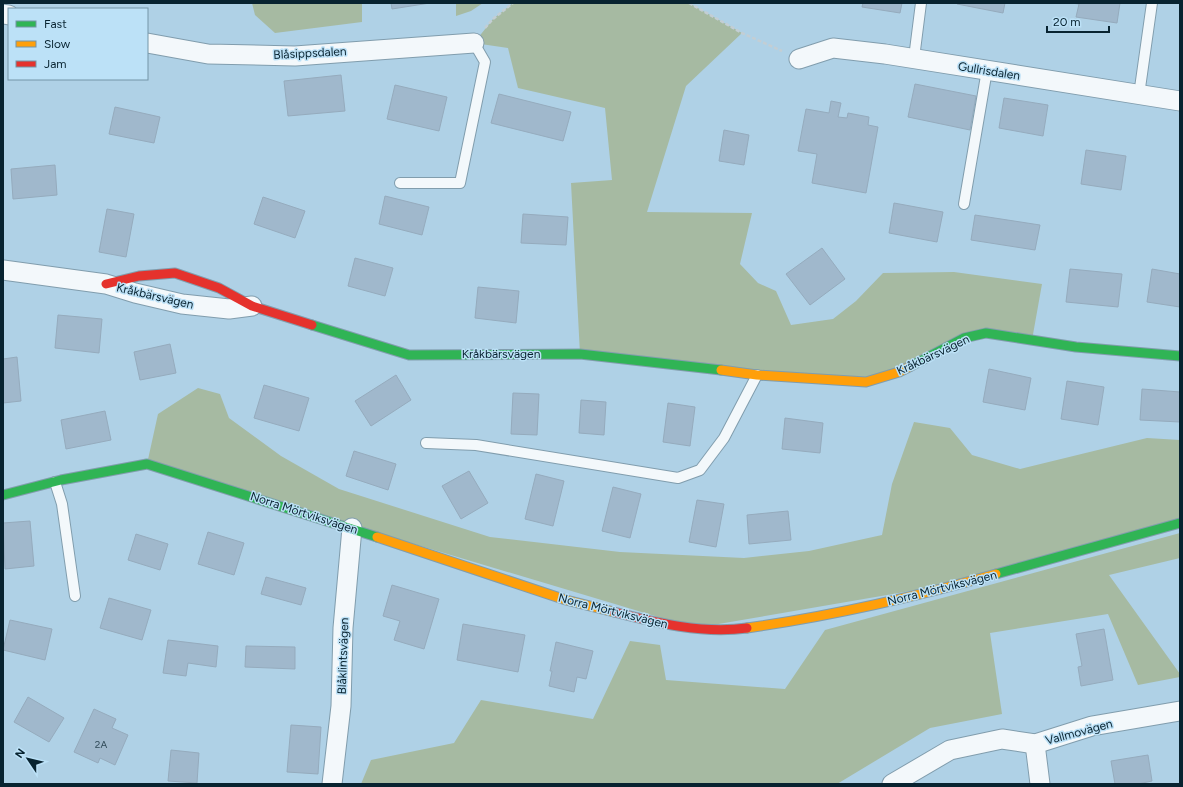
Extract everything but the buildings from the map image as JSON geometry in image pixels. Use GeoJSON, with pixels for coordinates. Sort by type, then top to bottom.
{"type":"FeatureCollection","features":[{"type":"Feature","properties":{"kind":"street","name":"Blåsippsdalen"},"geometry":{"type":"LineString","coordinates":[[148,43],[208,54],[295,56],[474,43]]}},
{"type":"Feature","properties":{"kind":"street","name":"Gullrisdalen"},"geometry":{"type":"LineString","coordinates":[[799,59],[833,48],[914,58],[1180,102]]}},
{"type":"Feature","properties":{"kind":"street","name":"Kråkbärsvägen"},"geometry":{"type":"LineString","coordinates":[[3,270],[106,284],[182,304],[229,309],[252,306]]}},
{"type":"Feature","properties":{"kind":"street","name":"Kråkbärsvägen"},"geometry":{"type":"LineString","coordinates":[[106,284],[139,276],[175,273],[218,288],[252,306],[409,355],[580,354],[693,366],[757,375],[866,382],[899,372],[964,338],[986,333],[1076,347],[1180,356]]}},
{"type":"Feature","properties":{"kind":"street","name":"Norra Mörtviksvägen"},"geometry":{"type":"LineString","coordinates":[[3,495],[55,482],[147,464],[352,528],[566,600],[664,625],[727,631],[784,623],[856,609],[980,579],[1180,523]]}},
{"type":"Feature","properties":{"kind":"street","name":"Blåklintsvägen"},"geometry":{"type":"LineString","coordinates":[[332,784],[341,706],[343,628],[352,528]]}},
{"type":"Feature","properties":{"kind":"street","name":"Vallmovägen"},"geometry":{"type":"LineString","coordinates":[[892,784],[950,750],[1002,739],[1035,744],[1092,726],[1180,710]]}},
{"type":"Feature","properties":{"kind":"street"},"geometry":{"type":"LineString","coordinates":[[1035,744],[1040,784]]}},
{"type":"Feature","properties":{"kind":"lane"},"geometry":{"type":"LineString","coordinates":[[914,58],[922,3]]}},
{"type":"Feature","properties":{"kind":"lane"},"geometry":{"type":"LineString","coordinates":[[1138,95],[1152,3]]}},
{"type":"Feature","properties":{"kind":"lane"},"geometry":{"type":"LineString","coordinates":[[400,183],[460,183],[485,62],[474,43]]}},
{"type":"Feature","properties":{"kind":"lane"},"geometry":{"type":"LineString","coordinates":[[964,204],[988,70]]}},
{"type":"Feature","properties":{"kind":"lane"},"geometry":{"type":"LineString","coordinates":[[426,443],[476,445],[678,478],[700,470],[724,438],[757,375]]}},
{"type":"Feature","properties":{"kind":"lane"},"geometry":{"type":"LineString","coordinates":[[55,482],[62,504],[75,596]]}},
{"type":"Feature","properties":{"kind":"path"},"geometry":{"type":"LineString","coordinates":[[474,43],[492,19],[513,3]]}},
{"type":"Feature","properties":{"kind":"path"},"geometry":{"type":"LineString","coordinates":[[689,3],[742,33],[799,59]]}},
{"type":"Feature","properties":{"kind":"green space"},"geometry":{"type":"Polygon","coordinates":[[[252,3],[362,3],[362,22],[275,33],[255,15],[252,3]]]}},
{"type":"Feature","properties":{"kind":"green space"},"geometry":{"type":"Polygon","coordinates":[[[456,3],[483,3],[471,11],[456,16],[456,3]]]}},
{"type":"Feature","properties":{"kind":"green space"},"geometry":{"type":"Polygon","coordinates":[[[513,3],[689,3],[742,33],[686,86],[647,212],[752,213],[740,264],[758,283],[776,291],[791,325],[833,319],[856,301],[883,273],[954,272],[1042,284],[1032,340],[986,333],[866,382],[580,354],[571,183],[612,180],[605,108],[518,88],[508,48],[474,43],[493,19],[513,3]]]}},
{"type":"Feature","properties":{"kind":"green space"},"geometry":{"type":"Polygon","coordinates":[[[198,388],[220,394],[229,418],[281,456],[339,489],[490,537],[620,552],[744,558],[809,551],[882,535],[892,484],[914,422],[950,428],[972,455],[1020,469],[1147,438],[1180,440],[1180,523],[980,579],[695,628],[147,464],[158,414],[198,388]]]}},
{"type":"Feature","properties":{"kind":"green space"},"geometry":{"type":"Polygon","coordinates":[[[1180,533],[1180,558],[1109,575],[1180,674],[1180,677],[1138,685],[1108,614],[990,633],[1002,714],[930,728],[837,784],[361,784],[371,760],[454,743],[481,700],[593,719],[630,641],[660,645],[666,680],[785,689],[825,630],[1180,533]]]}},
{"type":"Feature","properties":{"kind":"traffic: fast"},"geometry":{"type":"LineString","coordinates":[[312,325],[409,355],[580,354],[721,370]]}},
{"type":"Feature","properties":{"kind":"traffic: fast"},"geometry":{"type":"LineString","coordinates":[[911,366],[964,338],[986,333],[1076,347],[1180,356]]}},
{"type":"Feature","properties":{"kind":"traffic: fast"},"geometry":{"type":"LineString","coordinates":[[3,495],[61,480],[147,464],[377,537]]}},
{"type":"Feature","properties":{"kind":"traffic: fast"},"geometry":{"type":"LineString","coordinates":[[996,574],[1180,523]]}},
{"type":"Feature","properties":{"kind":"traffic: slow"},"geometry":{"type":"LineString","coordinates":[[721,370],[757,375],[866,382],[899,372],[911,366]]}},
{"type":"Feature","properties":{"kind":"traffic: slow"},"geometry":{"type":"LineString","coordinates":[[377,537],[566,600],[614,612]]}},
{"type":"Feature","properties":{"kind":"traffic: slow"},"geometry":{"type":"LineString","coordinates":[[747,628],[810,618],[873,605],[996,574]]}},
{"type":"Feature","properties":{"kind":"traffic: jam"},"geometry":{"type":"LineString","coordinates":[[106,284],[139,276],[175,273],[219,288],[252,306],[312,325]]}},
{"type":"Feature","properties":{"kind":"traffic: jam"},"geometry":{"type":"LineString","coordinates":[[614,612],[647,620],[696,628],[713,630],[747,628]]}}]}
